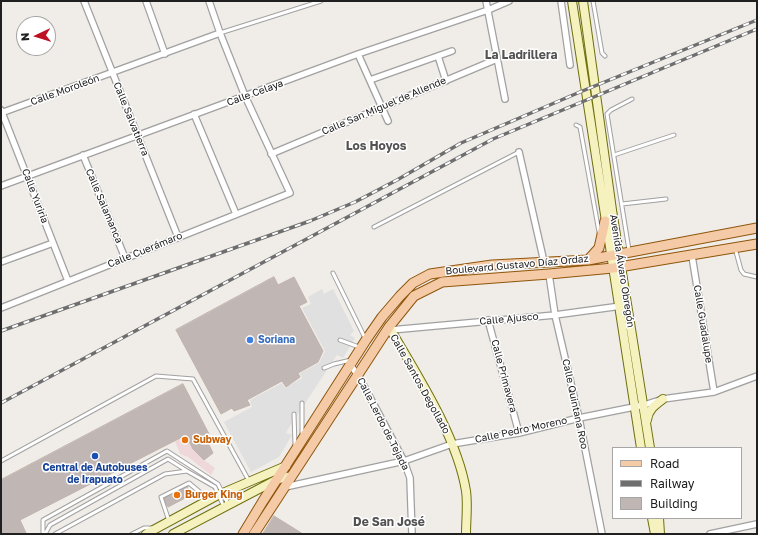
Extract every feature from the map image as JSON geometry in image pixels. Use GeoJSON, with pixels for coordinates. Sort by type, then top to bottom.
{"type":"FeatureCollection","features":[{"type":"Feature","properties":{"kind":"main road"},"geometry":{"type":"LineString","coordinates":[[588,260],[596,252],[601,242],[605,221]]}},
{"type":"Feature","properties":{"kind":"main road","name":"Boulevard Gustavo Díaz Ordaz"},"geometry":{"type":"LineString","coordinates":[[243,534],[363,344],[382,317],[400,296],[413,284],[430,274],[492,265],[588,260],[757,228]]}},
{"type":"Feature","properties":{"kind":"main road","name":"Boulevard Gustavo Díaz Ordaz"},"geometry":{"type":"LineString","coordinates":[[254,534],[358,375],[414,296],[442,282],[617,267],[692,256],[757,244]]}},
{"type":"Feature","properties":{"kind":"street","name":"Calle Salvatierra"},"geometry":{"type":"LineString","coordinates":[[84,1],[178,237]]}},
{"type":"Feature","properties":{"kind":"street"},"geometry":{"type":"LineString","coordinates":[[146,1],[165,54]]}},
{"type":"Feature","properties":{"kind":"street"},"geometry":{"type":"LineString","coordinates":[[209,1],[245,96],[271,154]]}},
{"type":"Feature","properties":{"kind":"street"},"geometry":{"type":"LineString","coordinates":[[486,1],[505,99]]}},
{"type":"Feature","properties":{"kind":"street","name":"Calle Celaya"},"geometry":{"type":"LineString","coordinates":[[1,186],[358,54],[488,10],[509,1]]}},
{"type":"Feature","properties":{"kind":"street"},"geometry":{"type":"LineString","coordinates":[[561,1],[570,65]]}},
{"type":"Feature","properties":{"kind":"street","name":"Avenida Álvaro Obregón"},"geometry":{"type":"LineString","coordinates":[[572,1],[605,221],[615,255]]}},
{"type":"Feature","properties":{"kind":"street","name":"Avenida Álvaro Obregón"},"geometry":{"type":"LineString","coordinates":[[583,1],[596,94],[615,255],[623,306],[634,407],[641,447]]}},
{"type":"Feature","properties":{"kind":"street","name":"Calle Moroleón"},"geometry":{"type":"LineString","coordinates":[[1,112],[220,33]]}},
{"type":"Feature","properties":{"kind":"street"},"geometry":{"type":"LineString","coordinates":[[370,80],[452,51]]}},
{"type":"Feature","properties":{"kind":"street"},"geometry":{"type":"LineString","coordinates":[[358,54],[388,121]]}},
{"type":"Feature","properties":{"kind":"street"},"geometry":{"type":"LineString","coordinates":[[438,56],[446,81]]}},
{"type":"Feature","properties":{"kind":"street","name":"Calle San Miguel de Allende"},"geometry":{"type":"LineString","coordinates":[[271,154],[497,59]]}},
{"type":"Feature","properties":{"kind":"street","name":"Calle Yuriria"},"geometry":{"type":"LineString","coordinates":[[1,112],[68,281]]}},
{"type":"Feature","properties":{"kind":"street"},"geometry":{"type":"LineString","coordinates":[[194,114],[236,214]]}},
{"type":"Feature","properties":{"kind":"street"},"geometry":{"type":"LineString","coordinates":[[519,152],[544,262]]}},
{"type":"Feature","properties":{"kind":"street","name":"Calle Cuerámaro"},"geometry":{"type":"LineString","coordinates":[[1,308],[290,193],[271,154]]}},
{"type":"Feature","properties":{"kind":"street","name":"Calle Salamanca"},"geometry":{"type":"LineString","coordinates":[[83,155],[126,258]]}},
{"type":"Feature","properties":{"kind":"street"},"geometry":{"type":"LineString","coordinates":[[1,262],[53,243]]}},
{"type":"Feature","properties":{"kind":"street","name":"Calle Guadalupe"},"geometry":{"type":"LineString","coordinates":[[692,256],[714,392]]}},
{"type":"Feature","properties":{"kind":"street","name":"Calle Quintana Roo"},"geometry":{"type":"LineString","coordinates":[[549,274],[555,315],[579,418],[602,534]]}},
{"type":"Feature","properties":{"kind":"street","name":"Avenida Álvaro Obregón"},"geometry":{"type":"LineString","coordinates":[[623,306],[644,405],[650,447]]}},
{"type":"Feature","properties":{"kind":"street","name":"Calle Ajusco"},"geometry":{"type":"LineString","coordinates":[[390,328],[555,315],[623,306]]}},
{"type":"Feature","properties":{"kind":"street","name":"Calle Primavera"},"geometry":{"type":"LineString","coordinates":[[488,320],[520,433]]}},
{"type":"Feature","properties":{"kind":"street","name":"Calle Santos Degollado"},"geometry":{"type":"LineString","coordinates":[[390,328],[435,406],[452,444],[463,474],[467,493],[466,534]]}},
{"type":"Feature","properties":{"kind":"street","name":"Calle Lerdo de Tejada"},"geometry":{"type":"LineString","coordinates":[[352,362],[404,461],[410,478],[412,534]]}},
{"type":"Feature","properties":{"kind":"street","name":"Calle Pedro Moreno"},"geometry":{"type":"LineString","coordinates":[[285,487],[404,461],[452,444],[520,433],[579,418],[644,405],[663,399],[714,392],[757,376]]}},
{"type":"Feature","properties":{"kind":"street"},"geometry":{"type":"LineString","coordinates":[[646,423],[647,416],[653,406],[663,399]]}},
{"type":"Feature","properties":{"kind":"street"},"geometry":{"type":"LineString","coordinates":[[146,534],[221,494],[286,466]]}},
{"type":"Feature","properties":{"kind":"street"},"geometry":{"type":"LineString","coordinates":[[173,534],[276,480],[291,476]]}},
{"type":"Feature","properties":{"kind":"street"},"geometry":{"type":"LineString","coordinates":[[652,519],[655,534]]}},
{"type":"Feature","properties":{"kind":"street"},"geometry":{"type":"LineString","coordinates":[[659,519],[660,534]]}},
{"type":"Feature","properties":{"kind":"street"},"geometry":{"type":"LineString","coordinates":[[710,534],[757,524]]}},
{"type":"Feature","properties":{"kind":"lane"},"geometry":{"type":"LineString","coordinates":[[220,33],[321,1]]}},
{"type":"Feature","properties":{"kind":"lane"},"geometry":{"type":"LineString","coordinates":[[593,1],[602,53],[605,56]]}},
{"type":"Feature","properties":{"kind":"lane"},"geometry":{"type":"LineString","coordinates":[[630,252],[607,114],[611,110],[632,99]]}},
{"type":"Feature","properties":{"kind":"lane"},"geometry":{"type":"LineString","coordinates":[[576,125],[580,127],[601,242]]}},
{"type":"Feature","properties":{"kind":"lane"},"geometry":{"type":"LineString","coordinates":[[614,154],[674,135]]}},
{"type":"Feature","properties":{"kind":"lane"},"geometry":{"type":"LineString","coordinates":[[374,227],[519,152]]}},
{"type":"Feature","properties":{"kind":"lane"},"geometry":{"type":"LineString","coordinates":[[622,204],[666,199]]}},
{"type":"Feature","properties":{"kind":"lane"},"geometry":{"type":"LineString","coordinates":[[735,248],[741,270],[744,274],[757,277]]}},
{"type":"Feature","properties":{"kind":"lane"},"geometry":{"type":"LineString","coordinates":[[334,273],[363,344]]}},
{"type":"Feature","properties":{"kind":"lane"},"geometry":{"type":"LineString","coordinates":[[340,340],[363,344]]}},
{"type":"Feature","properties":{"kind":"lane"},"geometry":{"type":"LineString","coordinates":[[324,368],[334,364],[352,362]]}},
{"type":"Feature","properties":{"kind":"lane"},"geometry":{"type":"LineString","coordinates":[[1,461],[156,376],[193,379],[249,481]]}},
{"type":"Feature","properties":{"kind":"lane"},"geometry":{"type":"LineString","coordinates":[[302,403],[302,440]]}},
{"type":"Feature","properties":{"kind":"lane"},"geometry":{"type":"LineString","coordinates":[[294,414],[296,451]]}},
{"type":"Feature","properties":{"kind":"lane"},"geometry":{"type":"LineString","coordinates":[[44,534],[43,520],[167,451],[218,484],[226,506]]}},
{"type":"Feature","properties":{"kind":"lane"},"geometry":{"type":"LineString","coordinates":[[44,534],[50,525],[168,459],[214,487],[221,494],[226,506]]}},
{"type":"Feature","properties":{"kind":"lane"},"geometry":{"type":"LineString","coordinates":[[55,534],[165,474],[187,471]]}},
{"type":"Feature","properties":{"kind":"lane"},"geometry":{"type":"LineString","coordinates":[[170,522],[161,497],[189,483],[209,500]]}},
{"type":"Feature","properties":{"kind":"lane"},"geometry":{"type":"LineString","coordinates":[[132,534],[144,528],[158,528]]}},
{"type":"Feature","properties":{"kind":"shaded area"},"geometry":{"type":"Polygon","coordinates":[[[322,289],[324,294],[333,289],[354,331],[350,335],[355,338],[343,358],[337,355],[288,429],[286,433],[292,435],[279,457],[251,472],[224,422],[252,407],[250,400],[282,383],[285,388],[302,378],[300,373],[319,363],[325,351],[302,308],[311,304],[308,297],[322,289]]]}},
{"type":"Feature","properties":{"kind":"shaded area"},"geometry":{"type":"Polygon","coordinates":[[[186,435],[204,460],[215,468],[211,475],[188,457],[180,454],[175,441],[186,435]]]}},
{"type":"Feature","properties":{"kind":"building","name":"Soriana"},"geometry":{"type":"Polygon","coordinates":[[[274,277],[278,285],[294,277],[307,302],[299,306],[323,351],[318,362],[298,373],[300,377],[286,387],[282,381],[247,400],[250,405],[234,411],[232,408],[221,414],[176,330],[274,277]]]}},
{"type":"Feature","properties":{"kind":"building","name":"Central de Autobuses de Irapuato"},"geometry":{"type":"Polygon","coordinates":[[[183,384],[209,434],[205,437],[213,453],[204,460],[193,449],[186,435],[20,520],[26,533],[1,534],[1,480],[183,384]]]}},
{"type":"Feature","properties":{"kind":"building","name":"Burger King"},"geometry":{"type":"Polygon","coordinates":[[[186,484],[191,495],[168,507],[162,496],[186,484]]]}},
{"type":"Feature","properties":{"kind":"building"},"geometry":{"type":"Polygon","coordinates":[[[274,516],[303,534],[263,534],[274,516]]]}},
{"type":"Feature","properties":{"kind":"railway"},"geometry":{"type":"LineString","coordinates":[[1,331],[310,221],[355,202],[397,180],[461,143],[580,92],[757,20]]}},
{"type":"Feature","properties":{"kind":"railway"},"geometry":{"type":"LineString","coordinates":[[1,403],[493,139],[757,29]]}},
{"type":"Feature","properties":{"kind":"place","name":"Soriana"},"geometry":{"type":"Point","coordinates":[250,340]}},
{"type":"Feature","properties":{"kind":"place","name":"Subway"},"geometry":{"type":"Point","coordinates":[185,440]}},
{"type":"Feature","properties":{"kind":"place","name":"Central de Autobuses de Irapuato"},"geometry":{"type":"Point","coordinates":[95,456]}},
{"type":"Feature","properties":{"kind":"place","name":"Burger King"},"geometry":{"type":"Point","coordinates":[177,495]}},
{"type":"Feature","properties":{"kind":"district","name":"La Ladrillera"},"geometry":{"type":"Point","coordinates":[521,55]}},
{"type":"Feature","properties":{"kind":"district","name":"Los Hoyos"},"geometry":{"type":"Point","coordinates":[376,146]}},
{"type":"Feature","properties":{"kind":"district","name":"De San José"},"geometry":{"type":"Point","coordinates":[389,522]}}]}
